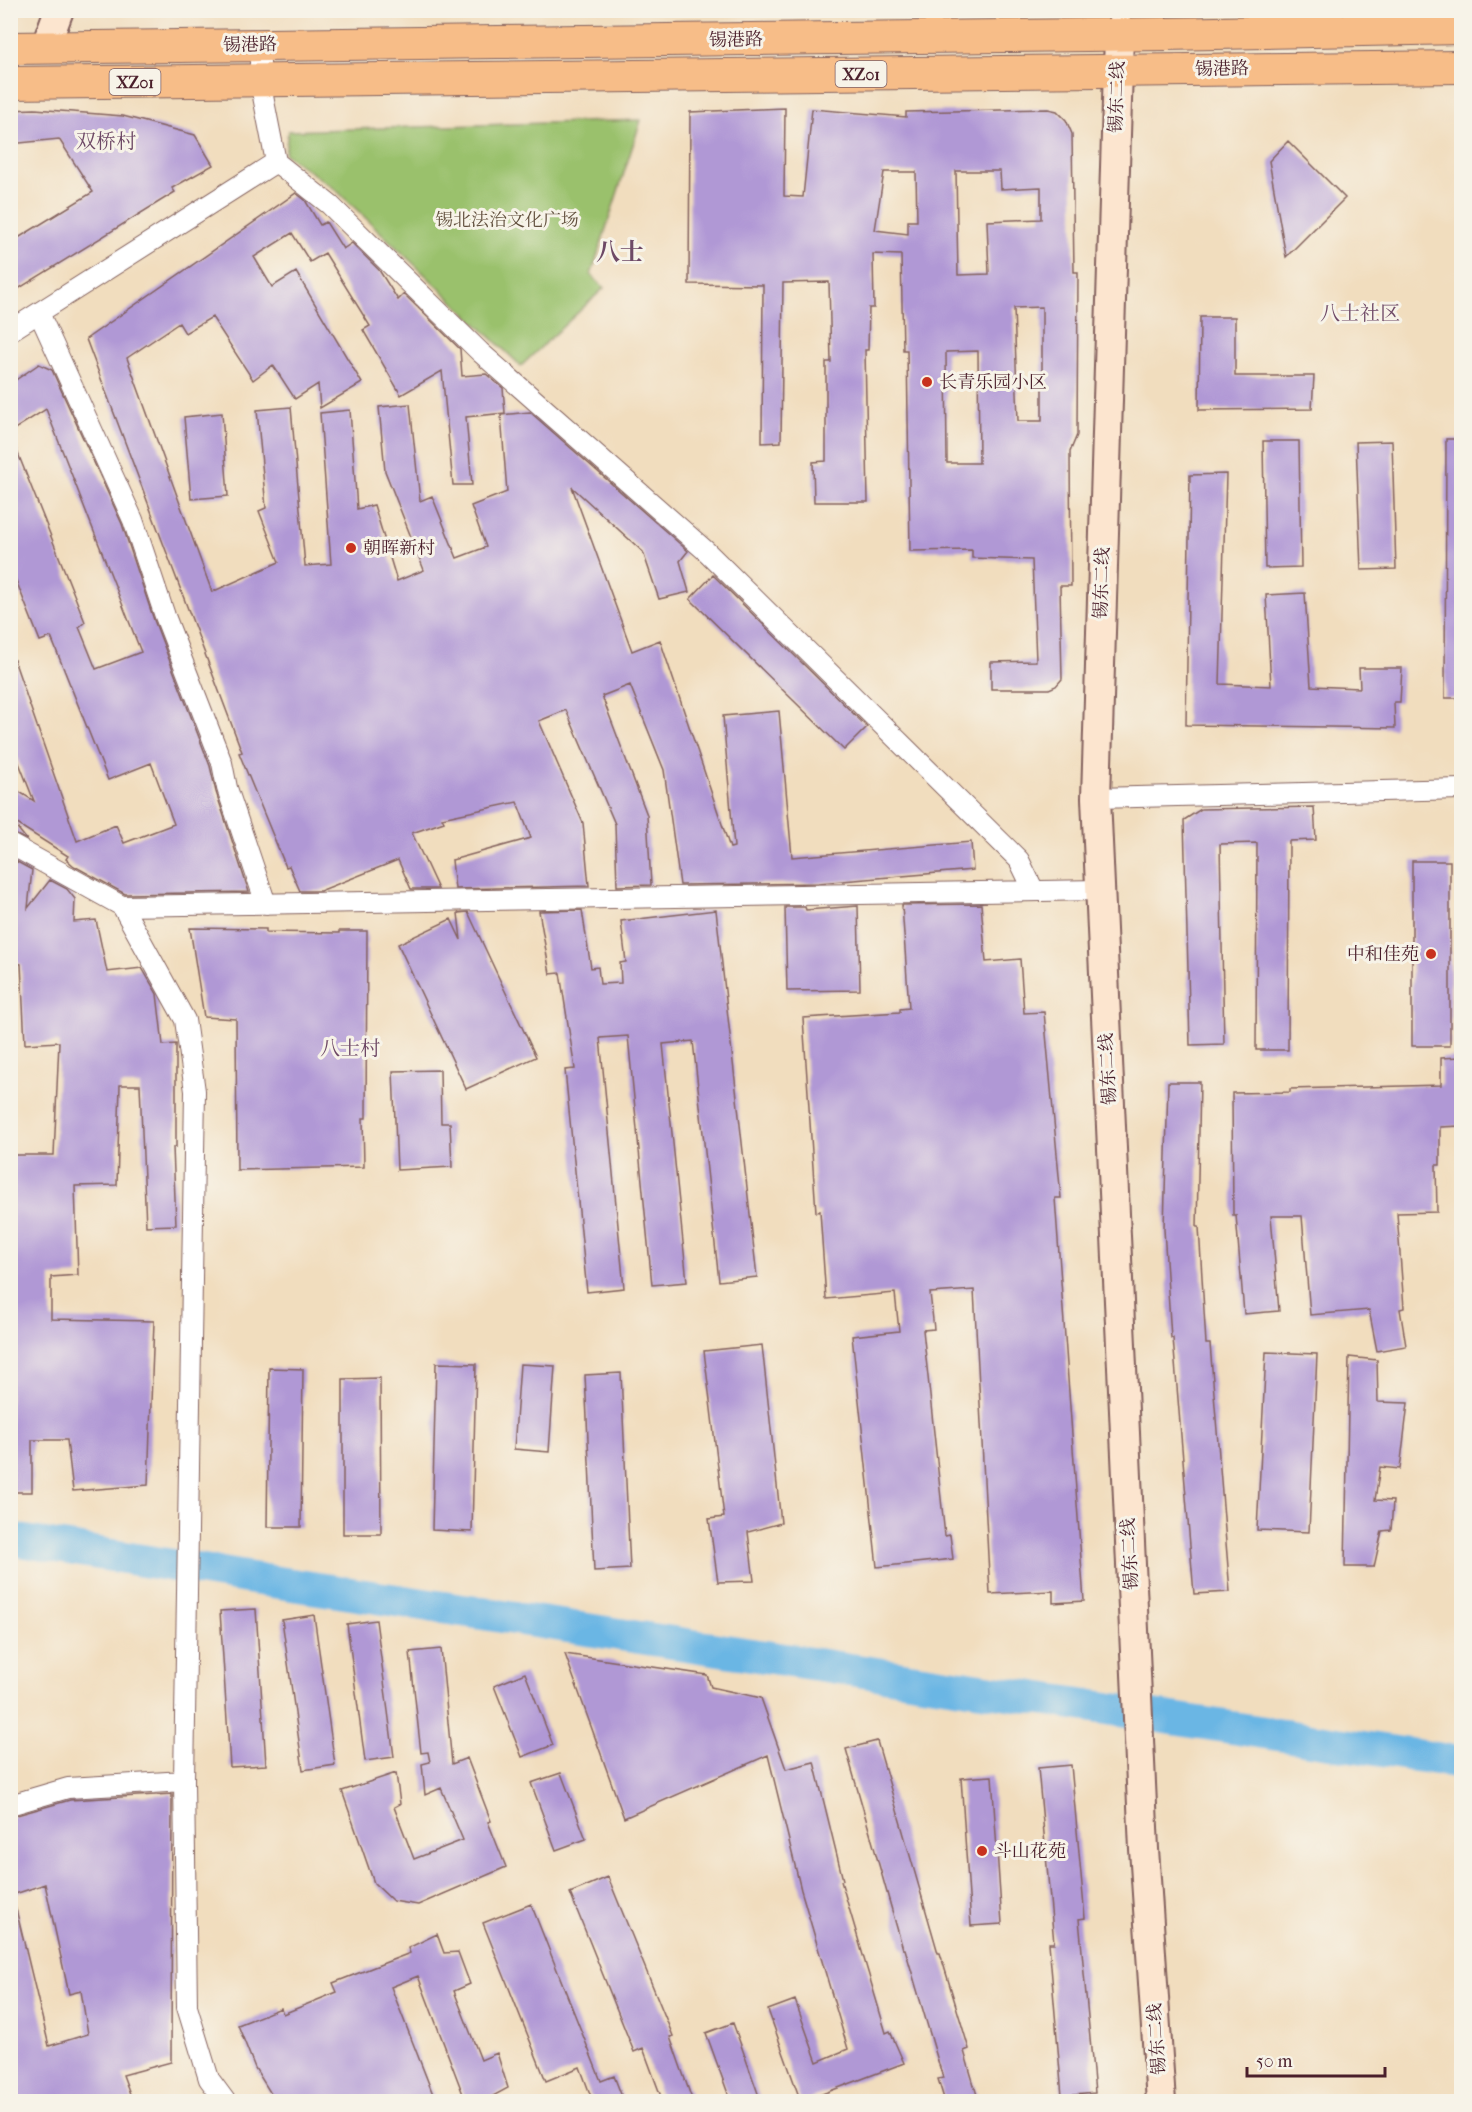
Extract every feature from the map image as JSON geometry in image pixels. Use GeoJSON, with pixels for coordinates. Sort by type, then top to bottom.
{"type":"FeatureCollection","features":[{"type":"Feature","properties":{"kind":"main road"},"geometry":{"type":"LineString","coordinates":[[45,48],[59,10]]}},
{"type":"Feature","properties":{"kind":"main road","name":"锡港路"},"geometry":{"type":"LineString","coordinates":[[10,48],[260,45],[1119,23],[1461,28]]}},
{"type":"Feature","properties":{"kind":"main road","name":"锡东二线"},"geometry":{"type":"LineString","coordinates":[[1119,23],[1096,798],[1144,1849],[1161,2102]]}},
{"type":"Feature","properties":{"kind":"main road","name":"锡港路"},"geometry":{"type":"LineString","coordinates":[[10,83],[1461,67]]}},
{"type":"Feature","properties":{"kind":"street"},"geometry":{"type":"LineString","coordinates":[[260,45],[260,81],[276,162],[330,205],[480,352],[706,552],[1019,860],[1034,891]]}},
{"type":"Feature","properties":{"kind":"street"},"geometry":{"type":"LineString","coordinates":[[10,331],[276,162]]}},
{"type":"Feature","properties":{"kind":"street"},"geometry":{"type":"LineString","coordinates":[[39,313],[133,520],[165,616],[222,762],[227,788],[266,904]]}},
{"type":"Feature","properties":{"kind":"street"},"geometry":{"type":"LineString","coordinates":[[1096,798],[1461,789]]}},
{"type":"Feature","properties":{"kind":"street"},"geometry":{"type":"LineString","coordinates":[[10,844],[122,906],[1100,890]]}},
{"type":"Feature","properties":{"kind":"street"},"geometry":{"type":"LineString","coordinates":[[122,906],[185,1020],[195,1091],[184,1781],[188,2007],[209,2079],[226,2102]]}},
{"type":"Feature","properties":{"kind":"street"},"geometry":{"type":"LineString","coordinates":[[10,1805],[68,1788],[184,1781]]}},
{"type":"Feature","properties":{"kind":"green space","name":"锡北法治文化广场"},"geometry":{"type":"Polygon","coordinates":[[[641,120],[591,275],[604,288],[521,366],[335,189],[285,154],[288,131],[641,120]]]}},
{"type":"Feature","properties":{"kind":"building"},"geometry":{"type":"Polygon","coordinates":[[[785,108],[784,196],[803,197],[812,109],[906,117],[906,112],[1048,109],[1057,111],[1066,120],[1072,134],[1074,272],[1078,272],[1077,435],[1070,452],[1071,586],[1060,586],[1062,679],[1056,686],[1049,689],[991,689],[991,662],[1036,661],[1032,560],[972,558],[972,550],[910,551],[907,350],[903,350],[901,255],[873,254],[874,308],[869,308],[868,350],[865,350],[868,502],[814,502],[813,462],[826,461],[826,362],[831,362],[829,282],[783,283],[781,442],[762,443],[763,285],[689,284],[690,112],[785,108]],[[956,171],[958,275],[989,274],[987,221],[1041,219],[1041,187],[1001,189],[1000,171],[956,171]],[[884,172],[875,230],[908,234],[908,221],[917,221],[916,172],[884,172]],[[1042,307],[1014,308],[1018,421],[1042,421],[1042,307]],[[978,351],[946,352],[947,463],[979,463],[978,351]]]}},
{"type":"Feature","properties":{"kind":"building"},"geometry":{"type":"Polygon","coordinates":[[[35,109],[123,116],[195,135],[213,165],[172,188],[175,192],[10,294],[10,243],[93,192],[59,139],[10,144],[10,110],[35,109]]]}},
{"type":"Feature","properties":{"kind":"building"},"geometry":{"type":"Polygon","coordinates":[[[1288,141],[1345,198],[1286,257],[1269,161],[1288,141]]]}},
{"type":"Feature","properties":{"kind":"building"},"geometry":{"type":"Polygon","coordinates":[[[296,193],[305,200],[320,225],[326,222],[343,249],[352,243],[379,270],[398,300],[404,294],[460,349],[462,376],[486,374],[503,388],[505,413],[466,417],[472,485],[453,485],[442,371],[401,395],[363,330],[370,326],[325,253],[310,262],[292,233],[254,257],[272,287],[296,272],[362,383],[320,408],[318,384],[295,399],[273,365],[253,380],[212,317],[185,333],[179,323],[127,358],[212,592],[279,562],[259,511],[266,508],[257,410],[291,407],[305,566],[331,564],[320,413],[350,410],[357,509],[374,505],[397,581],[424,570],[385,471],[379,407],[410,404],[420,501],[432,496],[457,558],[486,547],[471,506],[507,492],[501,415],[530,412],[688,551],[680,561],[689,592],[659,599],[643,552],[572,487],[632,651],[660,640],[730,848],[734,847],[723,716],[779,711],[792,857],[971,842],[973,870],[818,883],[680,885],[664,770],[630,685],[602,696],[647,815],[651,885],[617,886],[615,824],[566,710],[539,721],[583,823],[589,886],[455,889],[452,860],[531,838],[517,802],[442,818],[444,822],[412,833],[438,889],[411,889],[398,860],[320,891],[300,891],[289,866],[286,867],[239,753],[242,752],[86,339],[296,193]]]}},
{"type":"Feature","properties":{"kind":"building"},"geometry":{"type":"Polygon","coordinates":[[[1200,317],[1235,317],[1235,376],[1314,376],[1312,409],[1199,410],[1200,317]]]}},
{"type":"Feature","properties":{"kind":"building"},"geometry":{"type":"Polygon","coordinates":[[[39,364],[52,370],[122,524],[154,620],[210,766],[216,792],[249,892],[125,894],[74,866],[66,859],[68,856],[11,820],[27,840],[10,832],[10,786],[34,801],[10,740],[10,657],[13,657],[77,841],[116,825],[124,843],[174,824],[151,763],[108,780],[51,637],[40,641],[10,565],[11,436],[85,622],[79,627],[96,669],[141,652],[46,409],[10,432],[10,384],[39,364]]]}},
{"type":"Feature","properties":{"kind":"building"},"geometry":{"type":"Polygon","coordinates":[[[222,413],[228,496],[191,499],[184,417],[222,413]]]}},
{"type":"Feature","properties":{"kind":"building"},"geometry":{"type":"Polygon","coordinates":[[[1446,439],[1461,439],[1461,698],[1445,698],[1446,439]]]}},
{"type":"Feature","properties":{"kind":"building"},"geometry":{"type":"Polygon","coordinates":[[[1263,441],[1299,441],[1301,567],[1265,568],[1263,441]]]}},
{"type":"Feature","properties":{"kind":"building"},"geometry":{"type":"Polygon","coordinates":[[[1392,441],[1396,569],[1361,570],[1356,442],[1392,441]]]}},
{"type":"Feature","properties":{"kind":"building"},"geometry":{"type":"Polygon","coordinates":[[[1226,474],[1220,684],[1271,686],[1266,595],[1305,593],[1311,686],[1360,688],[1359,668],[1402,668],[1400,702],[1394,702],[1395,728],[1186,725],[1190,475],[1226,474]]]}},
{"type":"Feature","properties":{"kind":"building"},"geometry":{"type":"Polygon","coordinates":[[[713,575],[867,727],[844,750],[690,599],[713,575]]]}},
{"type":"Feature","properties":{"kind":"building"},"geometry":{"type":"Polygon","coordinates":[[[1314,807],[1316,840],[1289,841],[1288,1050],[1256,1050],[1257,843],[1220,844],[1224,1044],[1190,1045],[1184,820],[1201,809],[1314,807]]]}},
{"type":"Feature","properties":{"kind":"building"},"geometry":{"type":"Polygon","coordinates":[[[10,858],[32,870],[28,908],[50,880],[67,889],[75,899],[74,922],[96,920],[107,972],[142,968],[157,994],[163,1045],[176,1044],[176,1147],[173,1147],[176,1225],[146,1226],[140,1085],[120,1085],[117,1185],[75,1186],[78,1275],[51,1277],[51,1319],[154,1321],[148,1485],[73,1491],[67,1440],[32,1440],[32,1492],[10,1492],[10,1155],[54,1155],[59,1042],[25,1044],[21,964],[10,962],[10,858]]]}},
{"type":"Feature","properties":{"kind":"building","name":"中和佳苑"},"geometry":{"type":"Polygon","coordinates":[[[1412,861],[1450,861],[1450,1046],[1412,1046],[1412,861]]]}},
{"type":"Feature","properties":{"kind":"building"},"geometry":{"type":"Polygon","coordinates":[[[981,904],[986,962],[1020,959],[1024,1013],[1044,1012],[1061,1198],[1055,1198],[1084,1601],[1053,1603],[1053,1591],[990,1594],[974,1290],[930,1293],[934,1329],[923,1330],[945,1536],[950,1535],[953,1559],[877,1567],[852,1336],[899,1331],[895,1293],[826,1299],[820,1211],[816,1212],[803,1018],[900,1012],[900,1009],[909,1008],[902,905],[981,904]]]}},
{"type":"Feature","properties":{"kind":"building"},"geometry":{"type":"Polygon","coordinates":[[[858,906],[860,990],[787,991],[785,907],[805,907],[806,910],[858,906]]]}},
{"type":"Feature","properties":{"kind":"building"},"geometry":{"type":"Polygon","coordinates":[[[582,910],[591,968],[598,967],[600,984],[621,983],[620,963],[626,962],[621,921],[716,910],[757,1277],[719,1281],[693,1041],[663,1044],[687,1282],[652,1285],[628,1036],[600,1038],[624,1288],[587,1292],[565,1070],[575,1069],[560,973],[550,974],[539,911],[582,910]]]}},
{"type":"Feature","properties":{"kind":"building"},"geometry":{"type":"Polygon","coordinates":[[[468,912],[536,1057],[466,1089],[398,944],[451,919],[461,940],[458,913],[468,912]]]}},
{"type":"Feature","properties":{"kind":"building"},"geometry":{"type":"Polygon","coordinates":[[[190,928],[266,929],[266,932],[367,931],[364,1167],[237,1170],[236,1019],[204,1017],[190,928]]]}},
{"type":"Feature","properties":{"kind":"building"},"geometry":{"type":"Polygon","coordinates":[[[1461,1057],[1461,1126],[1440,1127],[1440,1165],[1436,1165],[1437,1212],[1397,1213],[1404,1308],[1400,1309],[1406,1346],[1377,1351],[1369,1310],[1310,1315],[1302,1216],[1271,1216],[1279,1311],[1244,1314],[1236,1215],[1233,1215],[1232,1093],[1441,1085],[1441,1058],[1461,1057]]]}},
{"type":"Feature","properties":{"kind":"building"},"geometry":{"type":"Polygon","coordinates":[[[440,1070],[441,1123],[450,1123],[452,1167],[397,1170],[393,1071],[440,1070]]]}},
{"type":"Feature","properties":{"kind":"building"},"geometry":{"type":"Polygon","coordinates":[[[1168,1082],[1200,1082],[1197,1227],[1199,1227],[1206,1344],[1210,1344],[1230,1592],[1194,1594],[1173,1338],[1171,1338],[1164,1229],[1168,1082]]]}},
{"type":"Feature","properties":{"kind":"building"},"geometry":{"type":"Polygon","coordinates":[[[762,1345],[781,1523],[748,1532],[754,1581],[718,1582],[709,1519],[724,1517],[704,1351],[762,1345]]]}},
{"type":"Feature","properties":{"kind":"building"},"geometry":{"type":"Polygon","coordinates":[[[1266,1352],[1317,1354],[1309,1532],[1257,1530],[1266,1352]]]}},
{"type":"Feature","properties":{"kind":"building"},"geometry":{"type":"Polygon","coordinates":[[[1349,1357],[1377,1360],[1378,1402],[1408,1403],[1400,1469],[1380,1467],[1375,1500],[1393,1501],[1391,1530],[1382,1531],[1374,1567],[1345,1567],[1349,1357]]]}},
{"type":"Feature","properties":{"kind":"building"},"geometry":{"type":"Polygon","coordinates":[[[436,1363],[476,1364],[472,1532],[432,1530],[436,1363]]]}},
{"type":"Feature","properties":{"kind":"building"},"geometry":{"type":"Polygon","coordinates":[[[520,1364],[555,1366],[549,1452],[514,1449],[520,1364]]]}},
{"type":"Feature","properties":{"kind":"building"},"geometry":{"type":"Polygon","coordinates":[[[269,1368],[303,1369],[301,1527],[267,1527],[269,1368]]]}},
{"type":"Feature","properties":{"kind":"building"},"geometry":{"type":"Polygon","coordinates":[[[621,1373],[630,1569],[594,1571],[585,1375],[621,1373]]]}},
{"type":"Feature","properties":{"kind":"building"},"geometry":{"type":"Polygon","coordinates":[[[380,1378],[381,1534],[343,1534],[343,1379],[380,1378]]]}},
{"type":"Feature","properties":{"kind":"building"},"geometry":{"type":"Polygon","coordinates":[[[256,1609],[266,1765],[230,1767],[220,1611],[256,1609]]]}},
{"type":"Feature","properties":{"kind":"building"},"geometry":{"type":"Polygon","coordinates":[[[314,1615],[335,1765],[303,1770],[282,1620],[314,1615]]]}},
{"type":"Feature","properties":{"kind":"building"},"geometry":{"type":"Polygon","coordinates":[[[376,1620],[394,1757],[365,1761],[347,1624],[376,1620]]]}},
{"type":"Feature","properties":{"kind":"building"},"geometry":{"type":"Polygon","coordinates":[[[441,1649],[452,1764],[467,1758],[506,1867],[418,1905],[393,1901],[374,1883],[342,1791],[396,1773],[400,1804],[394,1807],[414,1859],[463,1840],[441,1788],[425,1795],[422,1764],[430,1762],[428,1752],[421,1753],[410,1652],[441,1649]]]}},
{"type":"Feature","properties":{"kind":"building"},"geometry":{"type":"Polygon","coordinates":[[[565,1654],[707,1675],[711,1687],[761,1698],[786,1769],[814,1762],[843,1880],[841,1881],[886,2033],[890,2031],[904,2063],[801,2102],[768,2010],[795,2000],[817,2062],[848,2049],[801,1890],[768,1755],[624,1818],[565,1654]]]}},
{"type":"Feature","properties":{"kind":"building"},"geometry":{"type":"Polygon","coordinates":[[[525,1673],[553,1745],[522,1757],[494,1686],[525,1673]]]}},
{"type":"Feature","properties":{"kind":"building"},"geometry":{"type":"Polygon","coordinates":[[[877,1741],[938,1953],[940,1953],[969,2049],[964,2051],[979,2102],[945,2102],[938,2079],[943,2078],[905,1949],[903,1949],[846,1749],[877,1741]]]}},
{"type":"Feature","properties":{"kind":"building"},"geometry":{"type":"Polygon","coordinates":[[[1071,1765],[1085,1918],[1079,1919],[1095,2093],[1062,2096],[1049,1943],[1054,1943],[1038,1768],[1071,1765]]]}},
{"type":"Feature","properties":{"kind":"building"},"geometry":{"type":"Polygon","coordinates":[[[561,1773],[586,1839],[556,1850],[531,1783],[561,1773]]]}},
{"type":"Feature","properties":{"kind":"building","name":"斗山花苑"},"geometry":{"type":"Polygon","coordinates":[[[992,1776],[1002,1924],[971,1926],[961,1778],[992,1776]]]}},
{"type":"Feature","properties":{"kind":"building"},"geometry":{"type":"Polygon","coordinates":[[[172,1794],[171,2062],[123,2075],[133,2102],[10,2102],[10,1909],[16,1909],[49,2046],[88,2034],[81,1991],[69,1994],[45,1884],[15,1894],[10,1869],[10,1817],[70,1800],[172,1794]]]}},
{"type":"Feature","properties":{"kind":"building"},"geometry":{"type":"Polygon","coordinates":[[[608,1877],[673,2036],[670,2037],[693,2102],[663,2102],[643,2048],[634,2052],[570,1893],[608,1877]]]}},
{"type":"Feature","properties":{"kind":"building"},"geometry":{"type":"Polygon","coordinates":[[[531,1904],[601,2081],[614,2076],[624,2102],[593,2102],[580,2067],[546,2081],[483,1923],[531,1904]]]}},
{"type":"Feature","properties":{"kind":"building"},"geometry":{"type":"Polygon","coordinates":[[[437,1934],[444,1953],[458,1952],[470,1984],[454,1991],[481,2060],[497,2053],[508,2088],[482,2102],[466,2102],[418,1976],[391,1987],[436,2102],[276,2102],[255,2068],[238,2025],[281,2008],[283,2014],[337,1992],[333,1983],[410,1953],[408,1948],[437,1934]]]}},
{"type":"Feature","properties":{"kind":"building"},"geometry":{"type":"Polygon","coordinates":[[[733,2023],[761,2102],[731,2102],[706,2033],[733,2023]]]}},
{"type":"Feature","properties":{"kind":"waterway"},"geometry":{"type":"LineString","coordinates":[[10,1539],[262,1580],[1462,1764]]}},
{"type":"Feature","properties":{"kind":"place","name":"长青乐园小区"},"geometry":{"type":"Point","coordinates":[927,382]}},
{"type":"Feature","properties":{"kind":"place","name":"朝晖新村"},"geometry":{"type":"Point","coordinates":[351,548]}},
{"type":"Feature","properties":{"kind":"place","name":"中和佳苑"},"geometry":{"type":"Point","coordinates":[1431,954]}},
{"type":"Feature","properties":{"kind":"place","name":"斗山花苑"},"geometry":{"type":"Point","coordinates":[982,1851]}},
{"type":"Feature","properties":{"kind":"district","name":"双桥村"},"geometry":{"type":"Point","coordinates":[106,141]}},
{"type":"Feature","properties":{"kind":"district","name":"八士"},"geometry":{"type":"Point","coordinates":[620,252]}},
{"type":"Feature","properties":{"kind":"district","name":"八士社区"},"geometry":{"type":"Point","coordinates":[1360,313]}},
{"type":"Feature","properties":{"kind":"district","name":"八士村"},"geometry":{"type":"Point","coordinates":[350,1048]}}]}
